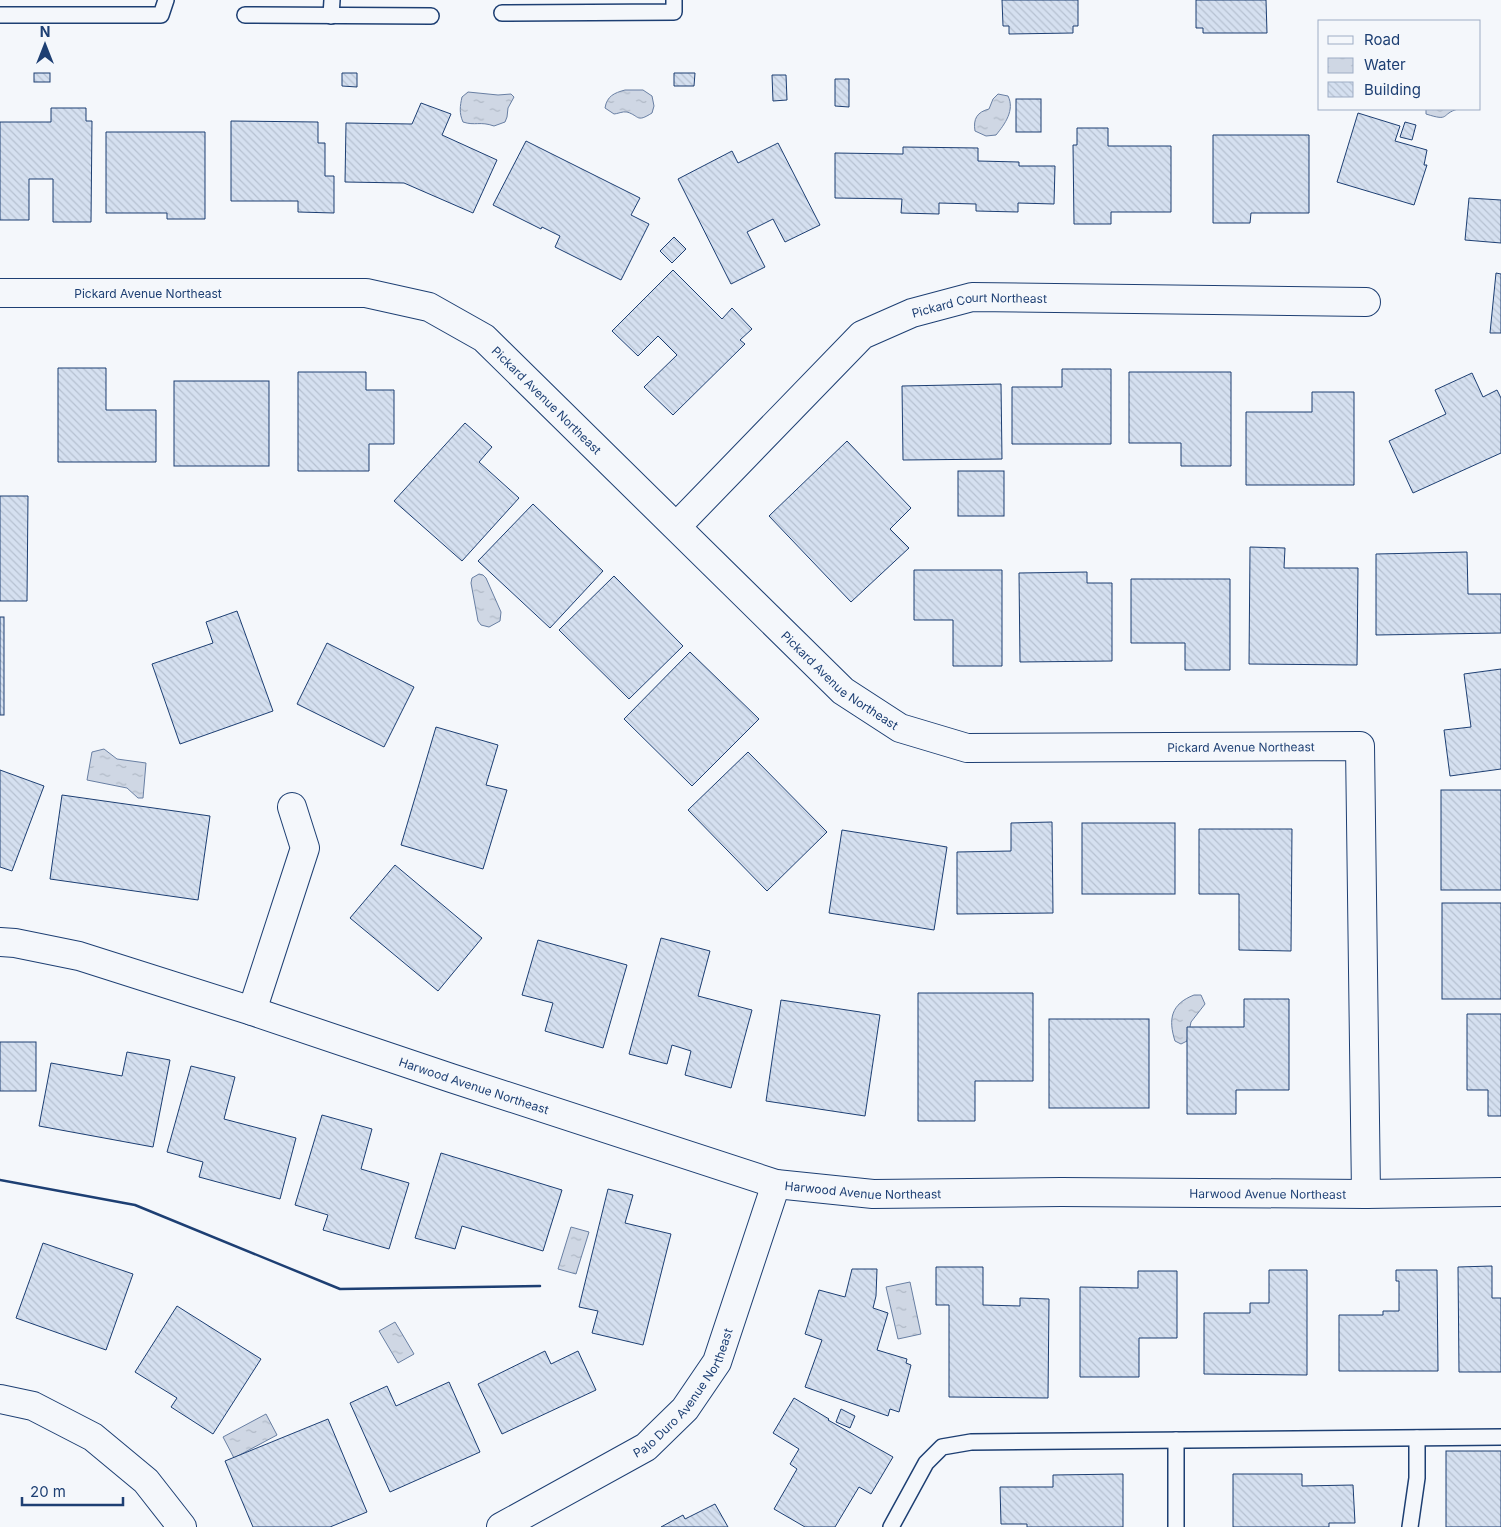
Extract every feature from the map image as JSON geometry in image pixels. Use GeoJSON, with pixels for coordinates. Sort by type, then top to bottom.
{"type":"FeatureCollection","features":[{"type":"Feature","properties":{"kind":"street","name":"Pickard Avenue Northeast"},"geometry":{"type":"LineString","coordinates":[[0,293],[366,293],[429,307],[484,338],[843,691],[900,728],[967,748],[1360,746],[1366,1194]]}},
{"type":"Feature","properties":{"kind":"street","name":"Pickard Court Northeast"},"geometry":{"type":"LineString","coordinates":[[677,526],[862,335],[912,313],[972,296],[1366,302]]}},
{"type":"Feature","properties":{"kind":"street"},"geometry":{"type":"LineString","coordinates":[[252,1011],[305,848],[292,807]]}},
{"type":"Feature","properties":{"kind":"street","name":"Harwood Avenue Northeast"},"geometry":{"type":"LineString","coordinates":[[0,942],[15,943],[79,956],[252,1011],[776,1184],[873,1194],[1062,1192],[1366,1194],[1501,1192]]}},
{"type":"Feature","properties":{"kind":"street","name":"Palo Duro Avenue Northeast"},"geometry":{"type":"LineString","coordinates":[[501,1527],[646,1447],[685,1410],[717,1362],[776,1184]]}},
{"type":"Feature","properties":{"kind":"street"},"geometry":{"type":"LineString","coordinates":[[0,1399],[33,1406],[93,1436],[146,1480],[182,1527]]}},
{"type":"Feature","properties":{"kind":"lane"},"geometry":{"type":"LineString","coordinates":[[0,15],[161,15],[166,0]]}},
{"type":"Feature","properties":{"kind":"lane"},"geometry":{"type":"LineString","coordinates":[[332,0],[332,16]]}},
{"type":"Feature","properties":{"kind":"lane"},"geometry":{"type":"LineString","coordinates":[[502,14],[674,12],[674,0]]}},
{"type":"Feature","properties":{"kind":"lane"},"geometry":{"type":"LineString","coordinates":[[245,15],[431,16]]}},
{"type":"Feature","properties":{"kind":"lane"},"geometry":{"type":"LineString","coordinates":[[891,1527],[926,1463],[942,1447],[971,1442],[1501,1437]]}},
{"type":"Feature","properties":{"kind":"lane"},"geometry":{"type":"LineString","coordinates":[[1410,1527],[1417,1478],[1417,1438]]}},
{"type":"Feature","properties":{"kind":"lane"},"geometry":{"type":"LineString","coordinates":[[1176,1440],[1176,1527]]}},
{"type":"Feature","properties":{"kind":"water"},"geometry":{"type":"Polygon","coordinates":[[[625,90],[643,90],[652,96],[654,106],[652,113],[638,118],[627,112],[614,114],[605,108],[607,101],[612,96],[625,90]]]}},
{"type":"Feature","properties":{"kind":"water"},"geometry":{"type":"Polygon","coordinates":[[[468,92],[498,95],[511,94],[514,97],[508,108],[505,122],[494,126],[463,122],[460,113],[462,97],[468,92]]]}},
{"type":"Feature","properties":{"kind":"water"},"geometry":{"type":"Polygon","coordinates":[[[998,94],[1008,96],[1010,112],[1006,122],[996,135],[986,136],[975,131],[975,120],[981,112],[989,109],[993,99],[998,94]]]}},
{"type":"Feature","properties":{"kind":"water"},"geometry":{"type":"Polygon","coordinates":[[[1426,110],[1455,110],[1442,117],[1426,114],[1426,110]]]}},
{"type":"Feature","properties":{"kind":"water"},"geometry":{"type":"Polygon","coordinates":[[[479,574],[486,578],[501,612],[500,621],[489,627],[481,625],[478,621],[471,583],[472,578],[479,574]]]}},
{"type":"Feature","properties":{"kind":"water"},"geometry":{"type":"Polygon","coordinates":[[[104,749],[117,759],[146,763],[143,798],[138,798],[127,788],[87,780],[92,752],[104,749]]]}},
{"type":"Feature","properties":{"kind":"water"},"geometry":{"type":"Polygon","coordinates":[[[1194,995],[1201,995],[1205,1004],[1191,1022],[1187,1041],[1181,1044],[1175,1041],[1172,1026],[1173,1013],[1180,1003],[1194,995]]]}},
{"type":"Feature","properties":{"kind":"water"},"geometry":{"type":"Polygon","coordinates":[[[571,1227],[589,1232],[576,1274],[558,1269],[571,1227]]]}},
{"type":"Feature","properties":{"kind":"water"},"geometry":{"type":"Polygon","coordinates":[[[910,1282],[921,1334],[898,1339],[886,1287],[910,1282]]]}},
{"type":"Feature","properties":{"kind":"water"},"geometry":{"type":"Polygon","coordinates":[[[395,1322],[414,1354],[398,1363],[379,1331],[395,1322]]]}},
{"type":"Feature","properties":{"kind":"water"},"geometry":{"type":"Polygon","coordinates":[[[266,1414],[277,1435],[234,1458],[223,1437],[266,1414]]]}},
{"type":"Feature","properties":{"kind":"building"},"geometry":{"type":"Polygon","coordinates":[[[1002,0],[1078,0],[1078,26],[1073,26],[1073,33],[1009,34],[1009,26],[1003,26],[1002,0]]]}},
{"type":"Feature","properties":{"kind":"building"},"geometry":{"type":"Polygon","coordinates":[[[1196,0],[1266,0],[1267,33],[1203,33],[1203,28],[1196,28],[1196,0]]]}},
{"type":"Feature","properties":{"kind":"building"},"geometry":{"type":"Polygon","coordinates":[[[34,73],[50,73],[50,82],[34,82],[34,73]]]}},
{"type":"Feature","properties":{"kind":"building"},"geometry":{"type":"Polygon","coordinates":[[[342,73],[357,73],[357,87],[342,86],[342,73]]]}},
{"type":"Feature","properties":{"kind":"building"},"geometry":{"type":"Polygon","coordinates":[[[674,73],[695,73],[694,86],[674,86],[674,73]]]}},
{"type":"Feature","properties":{"kind":"building"},"geometry":{"type":"Polygon","coordinates":[[[772,75],[786,75],[787,100],[773,101],[772,75]]]}},
{"type":"Feature","properties":{"kind":"building"},"geometry":{"type":"Polygon","coordinates":[[[835,79],[849,79],[849,107],[835,106],[835,79]]]}},
{"type":"Feature","properties":{"kind":"building"},"geometry":{"type":"Polygon","coordinates":[[[1016,99],[1041,99],[1041,132],[1016,132],[1016,99]]]}},
{"type":"Feature","properties":{"kind":"building"},"geometry":{"type":"Polygon","coordinates":[[[421,103],[451,114],[442,135],[497,160],[473,213],[404,183],[345,182],[346,123],[412,124],[421,103]]]}},
{"type":"Feature","properties":{"kind":"building"},"geometry":{"type":"Polygon","coordinates":[[[51,108],[86,108],[86,121],[92,121],[91,222],[53,222],[53,179],[29,179],[29,220],[0,220],[0,122],[51,122],[51,108]]]}},
{"type":"Feature","properties":{"kind":"building"},"geometry":{"type":"Polygon","coordinates":[[[1358,113],[1400,126],[1395,141],[1427,150],[1424,165],[1427,165],[1414,205],[1337,182],[1358,113]]]}},
{"type":"Feature","properties":{"kind":"building"},"geometry":{"type":"Polygon","coordinates":[[[231,121],[318,122],[318,143],[325,143],[325,176],[334,176],[334,213],[298,212],[298,201],[231,201],[231,121]]]}},
{"type":"Feature","properties":{"kind":"building"},"geometry":{"type":"Polygon","coordinates":[[[1405,122],[1416,125],[1412,140],[1400,137],[1405,122]]]}},
{"type":"Feature","properties":{"kind":"building"},"geometry":{"type":"Polygon","coordinates":[[[1077,128],[1108,128],[1108,146],[1171,146],[1171,212],[1111,212],[1111,224],[1074,224],[1073,145],[1077,145],[1077,128]]]}},
{"type":"Feature","properties":{"kind":"building"},"geometry":{"type":"Polygon","coordinates":[[[106,132],[205,132],[205,219],[167,219],[167,213],[106,213],[106,132]]]}},
{"type":"Feature","properties":{"kind":"building"},"geometry":{"type":"Polygon","coordinates":[[[1213,135],[1309,135],[1309,213],[1251,213],[1250,223],[1213,223],[1213,135]]]}},
{"type":"Feature","properties":{"kind":"building"},"geometry":{"type":"Polygon","coordinates":[[[526,141],[640,198],[631,215],[649,224],[621,280],[555,247],[560,236],[542,227],[541,229],[493,205],[526,141]]]}},
{"type":"Feature","properties":{"kind":"building"},"geometry":{"type":"Polygon","coordinates":[[[778,143],[820,225],[785,242],[773,219],[747,232],[765,267],[731,284],[678,179],[732,151],[738,163],[778,143]]]}},
{"type":"Feature","properties":{"kind":"building"},"geometry":{"type":"Polygon","coordinates":[[[903,147],[978,148],[978,161],[1019,162],[1019,166],[1055,166],[1054,204],[1018,203],[1018,212],[976,211],[976,204],[939,203],[939,214],[901,213],[902,199],[835,198],[835,153],[903,154],[903,147]]]}},
{"type":"Feature","properties":{"kind":"building"},"geometry":{"type":"Polygon","coordinates":[[[1469,198],[1501,200],[1501,243],[1465,240],[1469,198]]]}},
{"type":"Feature","properties":{"kind":"building"},"geometry":{"type":"Polygon","coordinates":[[[674,237],[686,249],[672,263],[660,251],[674,237]]]}},
{"type":"Feature","properties":{"kind":"building"},"geometry":{"type":"Polygon","coordinates":[[[673,270],[722,319],[732,308],[752,329],[740,340],[745,344],[673,415],[644,387],[677,355],[658,336],[638,356],[612,331],[673,270]]]}},
{"type":"Feature","properties":{"kind":"building"},"geometry":{"type":"Polygon","coordinates":[[[1496,273],[1501,274],[1501,333],[1490,333],[1496,273]]]}},
{"type":"Feature","properties":{"kind":"building"},"geometry":{"type":"Polygon","coordinates":[[[58,368],[106,368],[106,410],[156,410],[156,462],[58,462],[58,368]]]}},
{"type":"Feature","properties":{"kind":"building"},"geometry":{"type":"Polygon","coordinates":[[[1062,369],[1111,369],[1111,444],[1012,444],[1012,387],[1062,387],[1062,369]]]}},
{"type":"Feature","properties":{"kind":"building"},"geometry":{"type":"Polygon","coordinates":[[[298,372],[366,372],[366,390],[394,390],[394,444],[369,444],[369,471],[298,471],[298,372]]]}},
{"type":"Feature","properties":{"kind":"building"},"geometry":{"type":"Polygon","coordinates":[[[1129,372],[1231,372],[1231,466],[1181,466],[1181,443],[1129,443],[1129,372]]]}},
{"type":"Feature","properties":{"kind":"building"},"geometry":{"type":"Polygon","coordinates":[[[1472,373],[1483,397],[1497,390],[1501,398],[1501,453],[1413,493],[1389,441],[1446,414],[1435,390],[1472,373]]]}},
{"type":"Feature","properties":{"kind":"building"},"geometry":{"type":"Polygon","coordinates":[[[174,381],[269,381],[269,466],[174,466],[174,381]]]}},
{"type":"Feature","properties":{"kind":"building"},"geometry":{"type":"Polygon","coordinates":[[[1001,384],[1002,459],[903,460],[902,386],[1001,384]]]}},
{"type":"Feature","properties":{"kind":"building"},"geometry":{"type":"Polygon","coordinates":[[[1312,392],[1354,392],[1354,485],[1246,485],[1246,412],[1312,412],[1312,392]]]}},
{"type":"Feature","properties":{"kind":"building"},"geometry":{"type":"Polygon","coordinates":[[[465,423],[492,447],[479,462],[519,498],[462,561],[394,501],[465,423]]]}},
{"type":"Feature","properties":{"kind":"building"},"geometry":{"type":"Polygon","coordinates":[[[847,441],[911,508],[890,529],[909,548],[851,602],[769,516],[847,441]]]}},
{"type":"Feature","properties":{"kind":"building"},"geometry":{"type":"Polygon","coordinates":[[[958,471],[1004,471],[1004,516],[958,516],[958,471]]]}},
{"type":"Feature","properties":{"kind":"building"},"geometry":{"type":"Polygon","coordinates":[[[0,496],[28,496],[27,601],[0,601],[0,496]]]}},
{"type":"Feature","properties":{"kind":"building"},"geometry":{"type":"Polygon","coordinates":[[[533,504],[603,571],[550,628],[478,561],[533,504]]]}},
{"type":"Feature","properties":{"kind":"building"},"geometry":{"type":"Polygon","coordinates":[[[1250,547],[1285,548],[1284,568],[1358,568],[1357,665],[1249,664],[1250,547]]]}},
{"type":"Feature","properties":{"kind":"building"},"geometry":{"type":"Polygon","coordinates":[[[1467,552],[1468,594],[1501,594],[1501,633],[1376,635],[1376,554],[1467,552]]]}},
{"type":"Feature","properties":{"kind":"building"},"geometry":{"type":"Polygon","coordinates":[[[914,570],[1002,570],[1002,666],[953,666],[953,620],[914,620],[914,570]]]}},
{"type":"Feature","properties":{"kind":"building"},"geometry":{"type":"Polygon","coordinates":[[[1087,572],[1087,583],[1112,583],[1112,661],[1020,662],[1019,573],[1087,572]]]}},
{"type":"Feature","properties":{"kind":"building"},"geometry":{"type":"Polygon","coordinates":[[[614,576],[683,646],[629,699],[559,630],[614,576]]]}},
{"type":"Feature","properties":{"kind":"building"},"geometry":{"type":"Polygon","coordinates":[[[1131,579],[1230,579],[1230,670],[1185,670],[1185,643],[1131,643],[1131,579]]]}},
{"type":"Feature","properties":{"kind":"building"},"geometry":{"type":"Polygon","coordinates":[[[237,611],[273,711],[180,744],[152,664],[213,643],[206,622],[237,611]]]}},
{"type":"Feature","properties":{"kind":"building"},"geometry":{"type":"Polygon","coordinates":[[[0,617],[4,617],[4,715],[0,715],[0,617]]]}},
{"type":"Feature","properties":{"kind":"building"},"geometry":{"type":"Polygon","coordinates":[[[327,643],[414,687],[384,747],[297,704],[327,643]]]}},
{"type":"Feature","properties":{"kind":"building"},"geometry":{"type":"Polygon","coordinates":[[[690,652],[759,719],[692,786],[624,719],[690,652]]]}},
{"type":"Feature","properties":{"kind":"building"},"geometry":{"type":"Polygon","coordinates":[[[1501,669],[1501,769],[1450,776],[1444,730],[1471,727],[1464,674],[1501,669]]]}},
{"type":"Feature","properties":{"kind":"building"},"geometry":{"type":"Polygon","coordinates":[[[436,727],[498,745],[486,785],[507,790],[483,869],[401,845],[436,727]]]}},
{"type":"Feature","properties":{"kind":"building"},"geometry":{"type":"Polygon","coordinates":[[[748,752],[827,832],[767,891],[688,810],[748,752]]]}},
{"type":"Feature","properties":{"kind":"building"},"geometry":{"type":"Polygon","coordinates":[[[0,770],[44,786],[12,871],[0,867],[0,770]]]}},
{"type":"Feature","properties":{"kind":"building"},"geometry":{"type":"Polygon","coordinates":[[[1441,790],[1501,790],[1501,890],[1441,890],[1441,790]]]}},
{"type":"Feature","properties":{"kind":"building"},"geometry":{"type":"Polygon","coordinates":[[[62,795],[210,816],[198,900],[50,879],[62,795]]]}},
{"type":"Feature","properties":{"kind":"building"},"geometry":{"type":"Polygon","coordinates":[[[1052,822],[1053,913],[957,914],[957,852],[1011,851],[1011,823],[1052,822]]]}},
{"type":"Feature","properties":{"kind":"building"},"geometry":{"type":"Polygon","coordinates":[[[1082,823],[1175,823],[1175,894],[1082,894],[1082,823]]]}},
{"type":"Feature","properties":{"kind":"building"},"geometry":{"type":"Polygon","coordinates":[[[1199,829],[1292,829],[1291,951],[1239,950],[1239,894],[1199,894],[1199,829]]]}},
{"type":"Feature","properties":{"kind":"building"},"geometry":{"type":"Polygon","coordinates":[[[842,830],[947,847],[934,930],[829,913],[842,830]]]}},
{"type":"Feature","properties":{"kind":"building"},"geometry":{"type":"Polygon","coordinates":[[[395,865],[482,938],[438,991],[350,918],[395,865]]]}},
{"type":"Feature","properties":{"kind":"building"},"geometry":{"type":"Polygon","coordinates":[[[1442,903],[1501,903],[1501,999],[1442,999],[1442,903]]]}},
{"type":"Feature","properties":{"kind":"building"},"geometry":{"type":"Polygon","coordinates":[[[661,938],[710,951],[698,996],[752,1010],[731,1088],[685,1075],[691,1051],[672,1045],[667,1064],[629,1054],[661,938]]]}},
{"type":"Feature","properties":{"kind":"building"},"geometry":{"type":"Polygon","coordinates":[[[538,940],[627,965],[603,1048],[545,1031],[553,1003],[522,995],[538,940]]]}},
{"type":"Feature","properties":{"kind":"building"},"geometry":{"type":"Polygon","coordinates":[[[918,993],[1033,993],[1033,1081],[975,1081],[975,1121],[918,1121],[918,993]]]}},
{"type":"Feature","properties":{"kind":"building"},"geometry":{"type":"Polygon","coordinates":[[[1244,999],[1289,999],[1289,1090],[1236,1090],[1236,1114],[1187,1114],[1187,1027],[1244,1027],[1244,999]]]}},
{"type":"Feature","properties":{"kind":"building"},"geometry":{"type":"Polygon","coordinates":[[[781,1000],[880,1015],[865,1116],[766,1101],[781,1000]]]}},
{"type":"Feature","properties":{"kind":"building"},"geometry":{"type":"Polygon","coordinates":[[[1467,1014],[1501,1014],[1501,1116],[1488,1116],[1488,1090],[1467,1090],[1467,1014]]]}},
{"type":"Feature","properties":{"kind":"building"},"geometry":{"type":"Polygon","coordinates":[[[1049,1019],[1149,1019],[1149,1108],[1049,1108],[1049,1019]]]}},
{"type":"Feature","properties":{"kind":"building"},"geometry":{"type":"Polygon","coordinates":[[[0,1042],[36,1042],[36,1091],[0,1091],[0,1042]]]}},
{"type":"Feature","properties":{"kind":"building"},"geometry":{"type":"Polygon","coordinates":[[[127,1052],[170,1060],[153,1147],[39,1126],[51,1063],[122,1076],[127,1052]]]}},
{"type":"Feature","properties":{"kind":"building"},"geometry":{"type":"Polygon","coordinates":[[[191,1066],[235,1077],[224,1119],[296,1138],[280,1199],[199,1177],[203,1162],[167,1152],[191,1066]]]}},
{"type":"Feature","properties":{"kind":"building"},"geometry":{"type":"Polygon","coordinates":[[[322,1115],[372,1129],[361,1169],[409,1183],[389,1249],[323,1230],[328,1215],[295,1205],[322,1115]]]}},
{"type":"Feature","properties":{"kind":"building"},"geometry":{"type":"Polygon","coordinates":[[[441,1153],[562,1190],[543,1251],[462,1226],[455,1249],[415,1238],[441,1153]]]}},
{"type":"Feature","properties":{"kind":"building"},"geometry":{"type":"Polygon","coordinates":[[[608,1189],[633,1195],[625,1223],[671,1234],[643,1345],[592,1333],[598,1311],[579,1307],[608,1189]]]}},
{"type":"Feature","properties":{"kind":"building"},"geometry":{"type":"Polygon","coordinates":[[[43,1243],[133,1274],[106,1350],[16,1318],[43,1243]]]}},
{"type":"Feature","properties":{"kind":"building"},"geometry":{"type":"Polygon","coordinates":[[[1492,1266],[1492,1298],[1501,1298],[1501,1372],[1459,1372],[1458,1267],[1492,1266]]]}},
{"type":"Feature","properties":{"kind":"building"},"geometry":{"type":"Polygon","coordinates":[[[936,1267],[983,1267],[983,1305],[1020,1306],[1020,1298],[1049,1299],[1048,1398],[949,1397],[949,1305],[936,1305],[936,1267]]]}},
{"type":"Feature","properties":{"kind":"building"},"geometry":{"type":"Polygon","coordinates":[[[852,1269],[877,1269],[876,1296],[873,1308],[888,1313],[877,1350],[907,1359],[906,1363],[911,1365],[899,1412],[890,1409],[888,1416],[805,1387],[822,1340],[805,1334],[819,1290],[845,1297],[852,1269]]]}},
{"type":"Feature","properties":{"kind":"building"},"geometry":{"type":"Polygon","coordinates":[[[1269,1270],[1307,1270],[1307,1375],[1204,1374],[1204,1313],[1250,1313],[1250,1303],[1269,1303],[1269,1270]]]}},
{"type":"Feature","properties":{"kind":"building"},"geometry":{"type":"Polygon","coordinates":[[[1396,1270],[1437,1270],[1438,1371],[1339,1371],[1339,1315],[1383,1315],[1383,1311],[1399,1311],[1399,1281],[1396,1281],[1396,1270]]]}},
{"type":"Feature","properties":{"kind":"building"},"geometry":{"type":"Polygon","coordinates":[[[1138,1271],[1177,1271],[1177,1338],[1139,1338],[1139,1377],[1080,1377],[1080,1287],[1138,1288],[1138,1271]]]}},
{"type":"Feature","properties":{"kind":"building"},"geometry":{"type":"Polygon","coordinates":[[[177,1306],[261,1359],[213,1434],[171,1407],[177,1398],[135,1372],[177,1306]]]}},
{"type":"Feature","properties":{"kind":"building"},"geometry":{"type":"Polygon","coordinates":[[[545,1351],[551,1364],[578,1351],[596,1390],[502,1434],[478,1384],[545,1351]]]}},
{"type":"Feature","properties":{"kind":"building"},"geometry":{"type":"Polygon","coordinates":[[[449,1382],[480,1452],[390,1492],[350,1403],[387,1386],[396,1406],[449,1382]]]}},
{"type":"Feature","properties":{"kind":"building"},"geometry":{"type":"Polygon","coordinates":[[[794,1398],[893,1457],[871,1494],[859,1487],[835,1527],[805,1527],[774,1509],[797,1469],[790,1464],[799,1449],[773,1433],[794,1398]]]}},
{"type":"Feature","properties":{"kind":"building"},"geometry":{"type":"Polygon","coordinates":[[[841,1409],[855,1416],[850,1428],[836,1422],[841,1409]]]}},
{"type":"Feature","properties":{"kind":"building"},"geometry":{"type":"Polygon","coordinates":[[[328,1419],[367,1512],[330,1527],[253,1527],[225,1461],[328,1419]]]}},
{"type":"Feature","properties":{"kind":"building"},"geometry":{"type":"Polygon","coordinates":[[[1446,1451],[1501,1451],[1501,1527],[1446,1527],[1446,1451]]]}},
{"type":"Feature","properties":{"kind":"building"},"geometry":{"type":"Polygon","coordinates":[[[1123,1474],[1123,1527],[1027,1527],[1027,1524],[1001,1524],[1000,1487],[1053,1487],[1053,1475],[1123,1474]]]}},
{"type":"Feature","properties":{"kind":"building"},"geometry":{"type":"Polygon","coordinates":[[[1233,1474],[1302,1474],[1302,1486],[1353,1485],[1355,1523],[1329,1523],[1329,1527],[1233,1527],[1233,1474]]]}},
{"type":"Feature","properties":{"kind":"building"},"geometry":{"type":"Polygon","coordinates":[[[715,1504],[728,1527],[661,1527],[683,1515],[685,1519],[715,1504]]]}},
{"type":"Feature","properties":{"kind":"wall"},"geometry":{"type":"LineString","coordinates":[[0,1180],[135,1205],[340,1289],[540,1286]]}}]}
